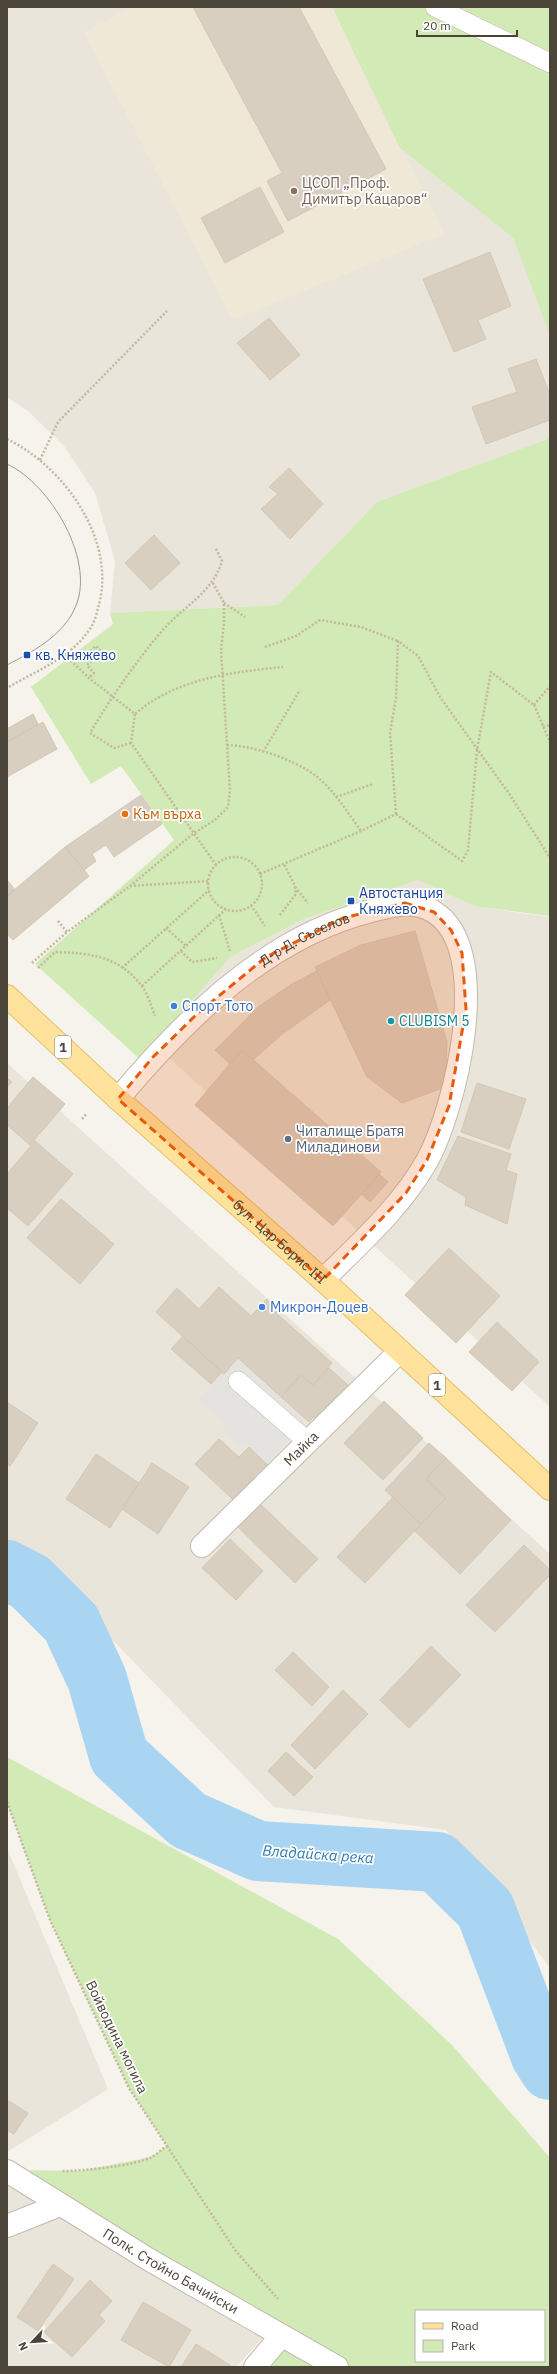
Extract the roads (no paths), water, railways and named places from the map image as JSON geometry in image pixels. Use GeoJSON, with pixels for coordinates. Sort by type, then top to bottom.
{"type":"FeatureCollection","features":[{"type":"Feature","properties":{"kind":"main road","name":"бул. Цар Борис III"},"geometry":{"type":"LineString","coordinates":[[7,996],[118,1099],[323,1280],[550,1489]]}},
{"type":"Feature","properties":{"kind":"street","name":"Д-р Д. Съселов"},"geometry":{"type":"LineString","coordinates":[[118,1099],[153,1057],[197,1014],[266,957],[343,918],[404,903],[434,912],[451,930],[462,953],[463,960],[466,1009],[460,1057],[449,1106],[428,1160],[406,1193],[323,1280]]}},
{"type":"Feature","properties":{"kind":"street","name":"Майка"},"geometry":{"type":"LineString","coordinates":[[202,1546],[400,1351]]}},
{"type":"Feature","properties":{"kind":"street","name":"Полк. Стойно Бачийски"},"geometry":{"type":"LineString","coordinates":[[7,2171],[60,2205],[280,2336],[337,2367]]}},
{"type":"Feature","properties":{"kind":"street"},"geometry":{"type":"LineString","coordinates":[[7,2226],[60,2205]]}},
{"type":"Feature","properties":{"kind":"street"},"geometry":{"type":"LineString","coordinates":[[255,2367],[280,2336]]}},
{"type":"Feature","properties":{"kind":"lane"},"geometry":{"type":"LineString","coordinates":[[435,7],[550,64]]}},
{"type":"Feature","properties":{"kind":"lane"},"geometry":{"type":"LineString","coordinates":[[238,1381],[308,1442]]}},
{"type":"Feature","properties":{"kind":"waterway","name":"Владайска река"},"geometry":{"type":"LineString","coordinates":[[7,1570],[30,1582],[71,1623],[97,1679],[119,1756],[188,1820],[258,1851],[437,1862],[485,1909],[541,2056],[550,2070]]}},
{"type":"Feature","properties":{"kind":"tram line"},"geometry":{"type":"LineString","coordinates":[[7,464],[23,474],[39,489],[54,507],[66,527],[75,549],[80,571],[80,591],[74,610],[62,628],[45,643],[7,665]]}},
{"type":"Feature","properties":{"kind":"place","name":"ЦСОП „Проф. Димитър Кацаров“"},"geometry":{"type":"Point","coordinates":[294,191]}},
{"type":"Feature","properties":{"kind":"place","name":"кв. Княжево"},"geometry":{"type":"Point","coordinates":[27,655]}},
{"type":"Feature","properties":{"kind":"place","name":"Към върха"},"geometry":{"type":"Point","coordinates":[125,814]}},
{"type":"Feature","properties":{"kind":"place","name":"Автостанция Княжево"},"geometry":{"type":"Point","coordinates":[351,901]}},
{"type":"Feature","properties":{"kind":"place","name":"Спорт Тото"},"geometry":{"type":"Point","coordinates":[174,1006]}},
{"type":"Feature","properties":{"kind":"place","name":"CLUBISM 5"},"geometry":{"type":"Point","coordinates":[391,1021]}},
{"type":"Feature","properties":{"kind":"place","name":"Читалище Братя Миладинови"},"geometry":{"type":"Point","coordinates":[288,1139]}},
{"type":"Feature","properties":{"kind":"place","name":"Микрон-Доцев"},"geometry":{"type":"Point","coordinates":[262,1307]}}]}
